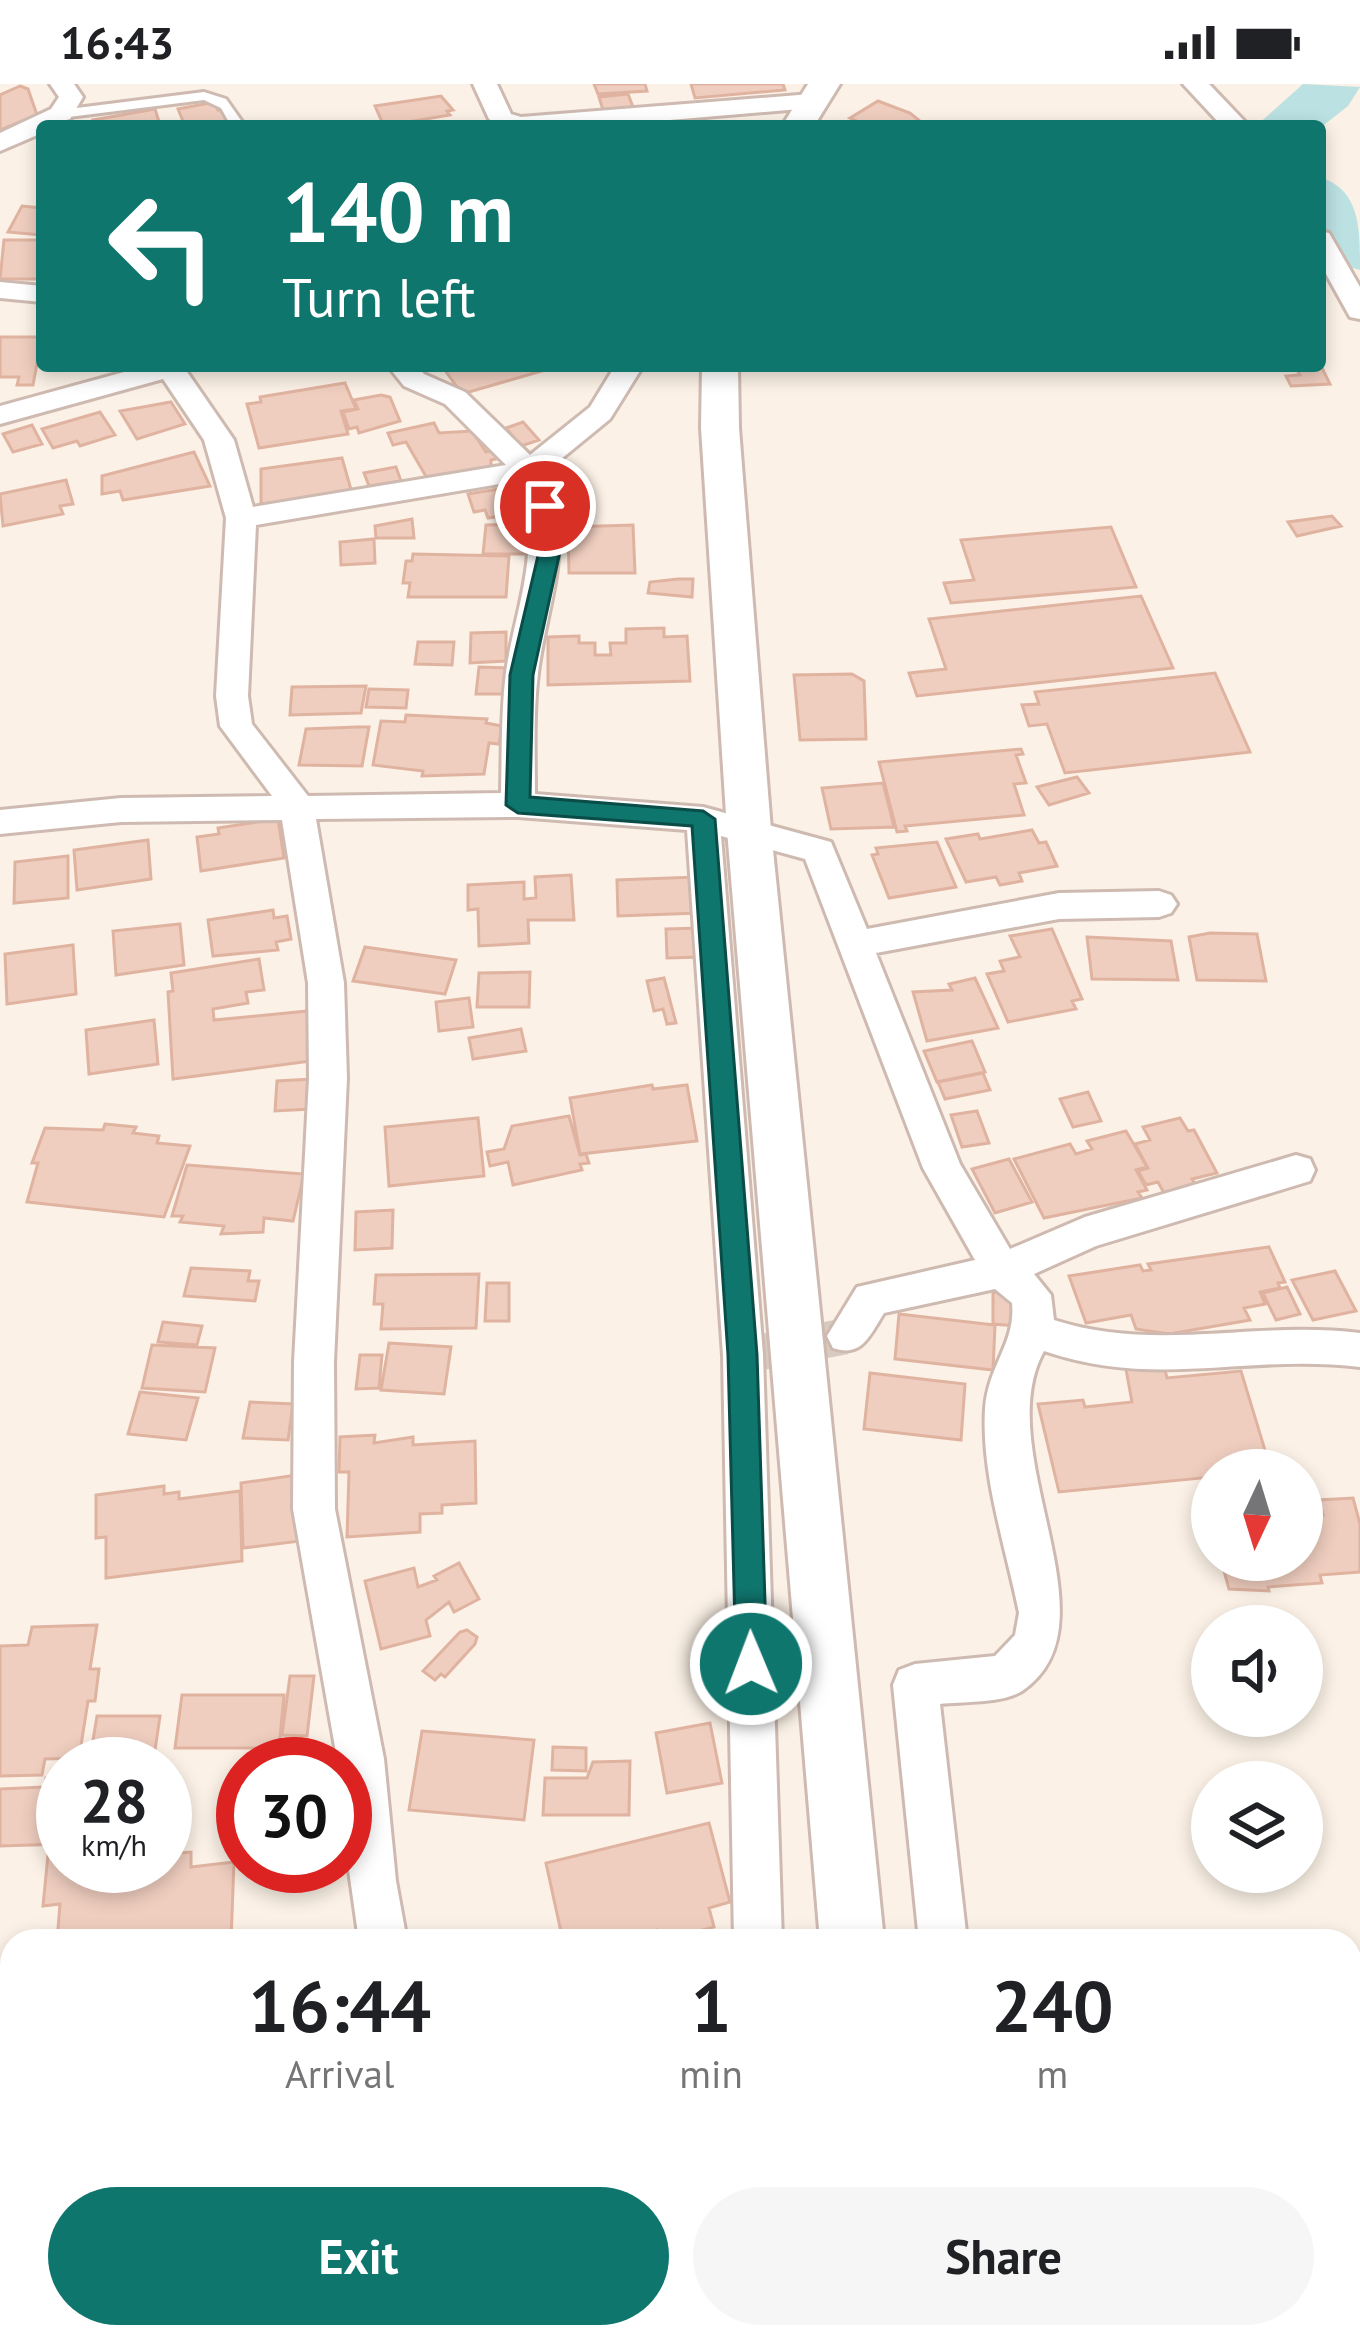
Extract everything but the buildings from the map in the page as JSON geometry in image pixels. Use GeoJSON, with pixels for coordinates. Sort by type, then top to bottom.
{"type":"FeatureCollection","features":[{"type":"Feature","properties":{"kind":"street"},"geometry":{"type":"LineString","coordinates":[[48,120],[61,114],[71,97],[62,84]]}},
{"type":"Feature","properties":{"kind":"street"},"geometry":{"type":"LineString","coordinates":[[485,84],[501,118],[506,120]]}},
{"type":"Feature","properties":{"kind":"street"},"geometry":{"type":"LineString","coordinates":[[1195,84],[1231,120]]}},
{"type":"Feature","properties":{"kind":"street"},"geometry":{"type":"LineString","coordinates":[[589,120],[811,104]]}},
{"type":"Feature","properties":{"kind":"street"},"geometry":{"type":"LineString","coordinates":[[0,143],[36,126]]}},
{"type":"Feature","properties":{"kind":"street"},"geometry":{"type":"LineString","coordinates":[[1326,250],[1360,311]]}},
{"type":"Feature","properties":{"kind":"street"},"geometry":{"type":"LineString","coordinates":[[0,290],[36,293]]}},
{"type":"Feature","properties":{"kind":"street"},"geometry":{"type":"LineString","coordinates":[[0,415],[152,372]]}},
{"type":"Feature","properties":{"kind":"street"},"geometry":{"type":"LineString","coordinates":[[173,372],[219,440],[241,518],[232,696],[236,726],[296,804],[326,982],[328,1078],[314,1362],[314,1509],[361,1759],[371,1881],[381,1929]]}},
{"type":"Feature","properties":{"kind":"street"},"geometry":{"type":"LineString","coordinates":[[407,372],[414,380],[455,398],[528,470],[545,506],[550,547],[522,675],[518,805]]}},
{"type":"Feature","properties":{"kind":"street"},"geometry":{"type":"LineString","coordinates":[[241,518],[528,470],[580,436],[620,392],[627,372]]}},
{"type":"Feature","properties":{"kind":"street"},"geometry":{"type":"LineString","coordinates":[[720,372],[726,825],[750,1354],[758,1929]]}},
{"type":"Feature","properties":{"kind":"street"},"geometry":{"type":"LineString","coordinates":[[0,822],[121,810],[296,804],[518,805],[726,825],[819,851],[942,1168],[1002,1271],[1031,1295],[1035,1330],[1012,1370],[1006,1410],[1008,1449],[1041,1612],[1036,1644],[1006,1676],[915,1685],[942,1929]]}},
{"type":"Feature","properties":{"kind":"street"},"geometry":{"type":"LineString","coordinates":[[726,825],[851,1929]]}},
{"type":"Feature","properties":{"kind":"street"},"geometry":{"type":"LineString","coordinates":[[855,944],[1059,906],[1160,904]]}},
{"type":"Feature","properties":{"kind":"street"},"geometry":{"type":"LineString","coordinates":[[847,1336],[871,1299],[1002,1271],[1085,1233],[1297,1170]]}},
{"type":"Feature","properties":{"kind":"street"},"geometry":{"type":"LineString","coordinates":[[1035,1330],[1072,1344],[1138,1355],[1320,1342],[1360,1350]]}},
{"type":"Feature","properties":{"kind":"lane"},"geometry":{"type":"LineString","coordinates":[[61,114],[218,97],[234,120]]}},
{"type":"Feature","properties":{"kind":"waterway"},"geometry":{"type":"LineString","coordinates":[[1294,120],[1327,94],[1332,84]]}},
{"type":"Feature","properties":{"kind":"waterway"},"geometry":{"type":"LineString","coordinates":[[1326,204],[1360,251]]}},
{"type":"Feature","properties":{"kind":"tunnel"},"geometry":{"type":"LineString","coordinates":[[757,1353],[847,1336]]}},
{"type":"Feature","properties":{"kind":"route"},"geometry":{"type":"LineString","coordinates":[[545,506],[550,547],[522,675],[518,805],[703,819],[742,1355],[751,1664]]}}]}
